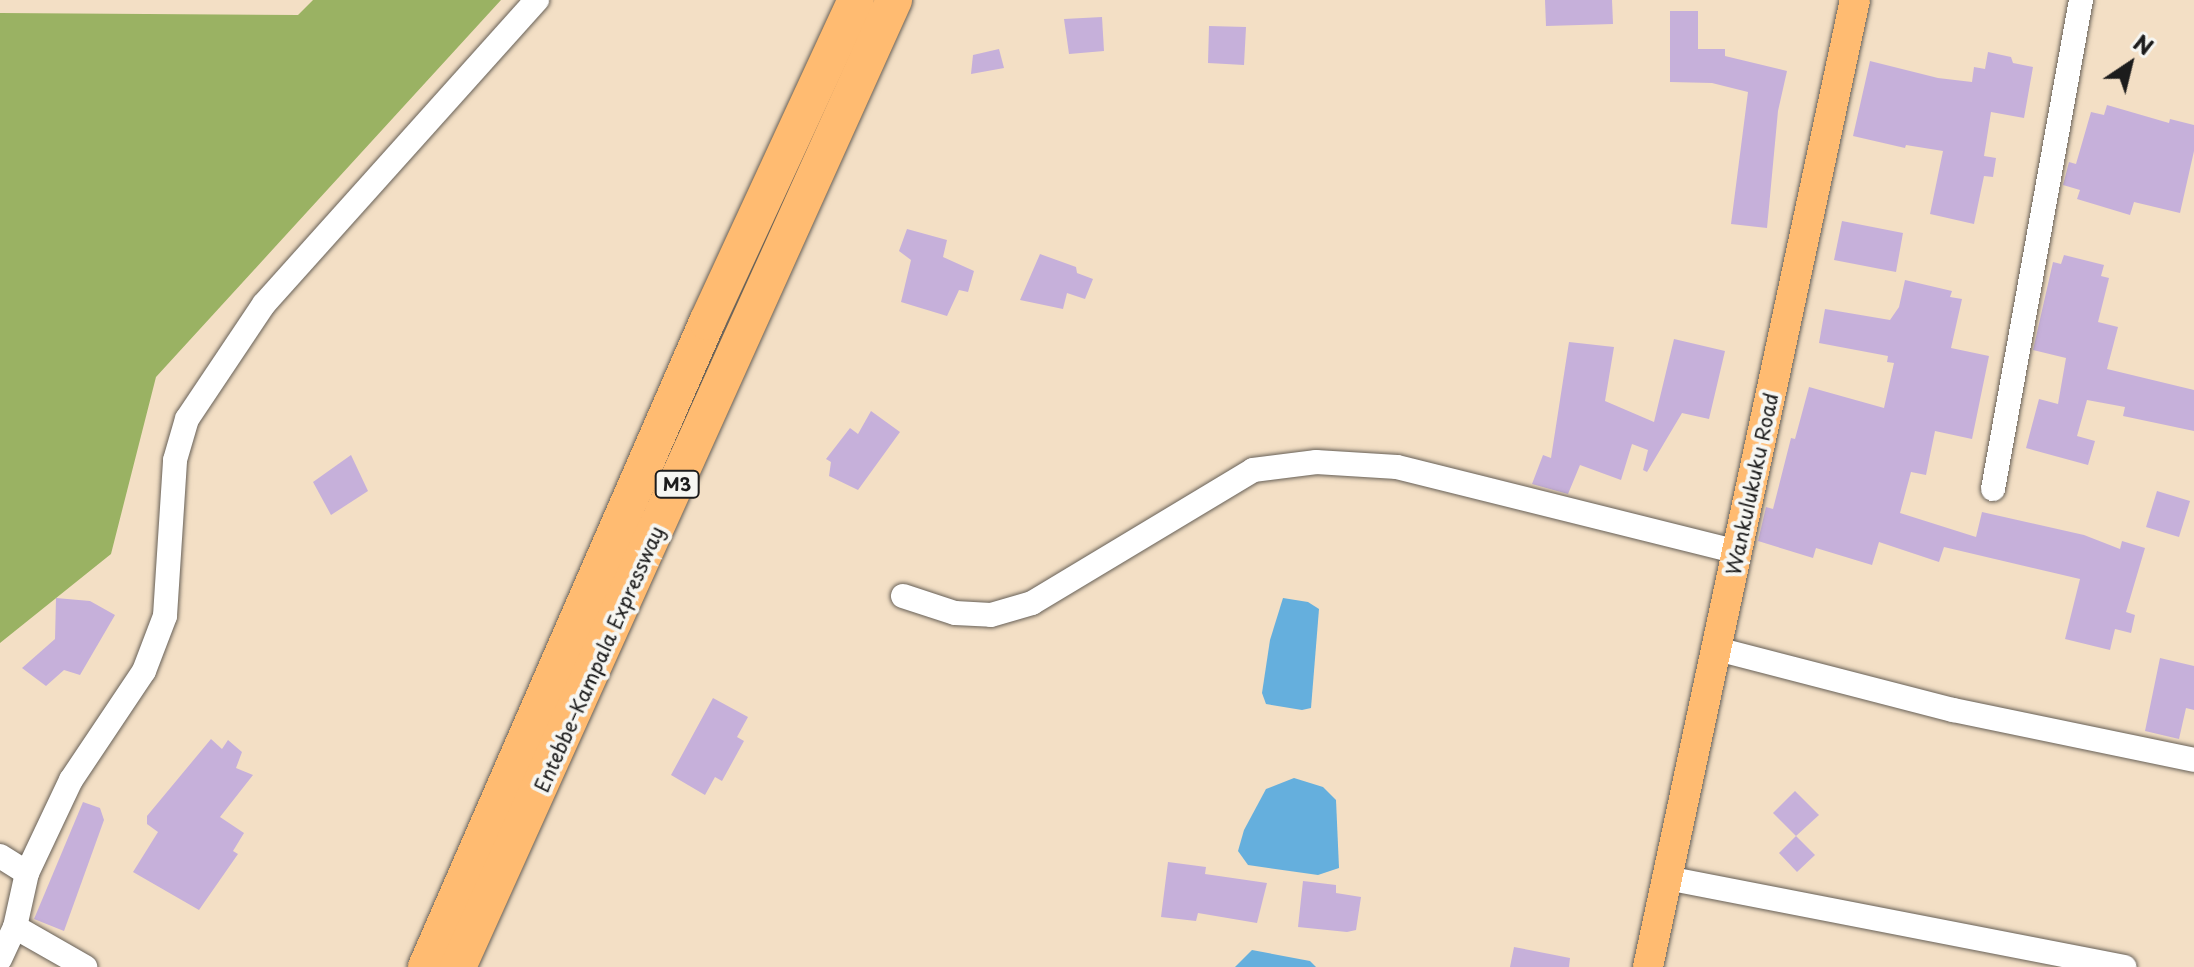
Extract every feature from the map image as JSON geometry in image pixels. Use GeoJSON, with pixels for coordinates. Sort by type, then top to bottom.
{"type":"FeatureCollection","features":[{"type":"Feature","properties":{"kind":"highway","name":"Entebbe–Kampala Expressway"},"geometry":{"type":"LineString","coordinates":[[426,967],[707,322],[856,0]]}},
{"type":"Feature","properties":{"kind":"highway","name":"Entebbe–Kampala Expressway"},"geometry":{"type":"LineString","coordinates":[[458,967],[609,639],[894,0]]}},
{"type":"Feature","properties":{"kind":"main road","name":"Wankulukuku Road"},"geometry":{"type":"LineString","coordinates":[[1648,967],[1855,0]]}},
{"type":"Feature","properties":{"kind":"street"},"geometry":{"type":"LineString","coordinates":[[0,959],[15,927],[27,873],[71,780],[144,671],[165,616],[173,473],[187,419],[264,304],[537,0]]}},
{"type":"Feature","properties":{"kind":"street"},"geometry":{"type":"LineString","coordinates":[[1993,489],[2081,0]]}},
{"type":"Feature","properties":{"kind":"street"},"geometry":{"type":"LineString","coordinates":[[903,596],[955,613],[991,615],[1032,603],[1253,470],[1316,462],[1397,467],[1737,552]]}},
{"type":"Feature","properties":{"kind":"street"},"geometry":{"type":"LineString","coordinates":[[1717,649],[1953,710],[2194,760]]}},
{"type":"Feature","properties":{"kind":"street"},"geometry":{"type":"LineString","coordinates":[[0,856],[27,873]]}},
{"type":"Feature","properties":{"kind":"street"},"geometry":{"type":"LineString","coordinates":[[1667,878],[2124,967]]}},
{"type":"Feature","properties":{"kind":"street"},"geometry":{"type":"LineString","coordinates":[[15,927],[85,967]]}},
{"type":"Feature","properties":{"kind":"green space"},"geometry":{"type":"Polygon","coordinates":[[[313,0],[501,0],[156,377],[111,554],[0,643],[0,13],[298,15],[313,0]]]}},
{"type":"Feature","properties":{"kind":"water"},"geometry":{"type":"Polygon","coordinates":[[[1283,598],[1308,602],[1319,609],[1311,708],[1302,710],[1266,704],[1262,693],[1270,640],[1283,598]]]}},
{"type":"Feature","properties":{"kind":"water"},"geometry":{"type":"Polygon","coordinates":[[[1294,778],[1323,787],[1336,800],[1339,868],[1318,875],[1248,865],[1238,851],[1244,830],[1266,789],[1294,778]]]}},
{"type":"Feature","properties":{"kind":"water"},"geometry":{"type":"Polygon","coordinates":[[[1252,950],[1310,961],[1316,967],[1235,967],[1252,950]]]}},
{"type":"Feature","properties":{"kind":"building"},"geometry":{"type":"Polygon","coordinates":[[[1545,0],[1612,0],[1613,24],[1546,26],[1545,0]]]}},
{"type":"Feature","properties":{"kind":"building"},"geometry":{"type":"Polygon","coordinates":[[[1670,11],[1698,11],[1698,49],[1725,49],[1725,56],[1787,71],[1778,111],[1767,228],[1731,224],[1748,92],[1712,83],[1670,82],[1670,11]]]}},
{"type":"Feature","properties":{"kind":"building"},"geometry":{"type":"Polygon","coordinates":[[[1102,17],[1104,51],[1069,54],[1064,19],[1102,17]]]}},
{"type":"Feature","properties":{"kind":"building"},"geometry":{"type":"Polygon","coordinates":[[[1209,26],[1246,27],[1244,65],[1208,63],[1209,26]]]}},
{"type":"Feature","properties":{"kind":"building"},"geometry":{"type":"Polygon","coordinates":[[[999,49],[1004,68],[971,74],[973,55],[999,49]]]}},
{"type":"Feature","properties":{"kind":"building"},"geometry":{"type":"Polygon","coordinates":[[[1988,52],[2011,57],[2013,63],[2033,67],[2024,118],[1991,112],[1984,156],[1996,158],[1993,177],[1984,176],[1974,224],[1930,214],[1943,151],[1906,145],[1905,148],[1853,136],[1870,61],[1938,78],[1972,82],[1974,67],[1985,69],[1988,52]]]}},
{"type":"Feature","properties":{"kind":"building"},"geometry":{"type":"Polygon","coordinates":[[[2107,105],[2169,123],[2170,119],[2194,125],[2194,151],[2180,213],[2134,202],[2130,215],[2077,199],[2080,190],[2063,185],[2069,162],[2076,164],[2091,112],[2104,115],[2107,105]]]}},
{"type":"Feature","properties":{"kind":"building"},"geometry":{"type":"Polygon","coordinates":[[[1842,221],[1903,233],[1896,272],[1834,260],[1842,221]]]}},
{"type":"Feature","properties":{"kind":"building"},"geometry":{"type":"Polygon","coordinates":[[[907,229],[947,240],[943,257],[974,271],[968,292],[959,290],[947,316],[901,302],[911,260],[899,251],[907,229]]]}},
{"type":"Feature","properties":{"kind":"building"},"geometry":{"type":"Polygon","coordinates":[[[1040,254],[1076,267],[1077,273],[1093,279],[1085,299],[1067,293],[1063,309],[1020,300],[1040,254]]]}},
{"type":"Feature","properties":{"kind":"building"},"geometry":{"type":"Polygon","coordinates":[[[2064,255],[2104,265],[2101,276],[2109,278],[2098,322],[2118,327],[2107,369],[2194,390],[2194,431],[2123,416],[2125,407],[2087,400],[2077,436],[2095,441],[2088,465],[2026,448],[2039,399],[2058,404],[2066,358],[2033,350],[2053,262],[2061,264],[2064,255]]]}},
{"type":"Feature","properties":{"kind":"building"},"geometry":{"type":"Polygon","coordinates":[[[1905,280],[1952,291],[1950,297],[1962,299],[1951,348],[1989,356],[1972,439],[1935,431],[1926,475],[1911,472],[1900,513],[1976,537],[1982,512],[2084,535],[2120,549],[2122,541],[2145,548],[2126,612],[2135,615],[2131,633],[2115,629],[2110,650],[2065,639],[2080,579],[1944,547],[1939,562],[1879,542],[1872,565],[1816,548],[1813,558],[1758,541],[1766,507],[1773,509],[1791,438],[1795,439],[1809,387],[1884,408],[1894,363],[1887,362],[1888,356],[1819,343],[1825,309],[1890,320],[1899,307],[1905,280]]]}},
{"type":"Feature","properties":{"kind":"building"},"geometry":{"type":"Polygon","coordinates":[[[1674,339],[1725,351],[1709,419],[1682,413],[1647,472],[1643,470],[1648,450],[1632,444],[1621,480],[1580,465],[1568,494],[1532,484],[1543,455],[1551,458],[1569,342],[1614,347],[1605,401],[1654,422],[1674,339]]]}},
{"type":"Feature","properties":{"kind":"building"},"geometry":{"type":"Polygon","coordinates":[[[871,411],[900,432],[858,490],[829,476],[831,462],[826,459],[850,428],[858,434],[871,411]]]}},
{"type":"Feature","properties":{"kind":"building"},"geometry":{"type":"Polygon","coordinates":[[[351,455],[368,491],[331,515],[313,482],[351,455]]]}},
{"type":"Feature","properties":{"kind":"building"},"geometry":{"type":"Polygon","coordinates":[[[2157,491],[2190,501],[2179,537],[2146,527],[2157,491]]]}},
{"type":"Feature","properties":{"kind":"building"},"geometry":{"type":"Polygon","coordinates":[[[56,598],[90,601],[115,615],[80,675],[64,670],[46,686],[22,668],[55,639],[56,598]]]}},
{"type":"Feature","properties":{"kind":"building"},"geometry":{"type":"Polygon","coordinates":[[[2160,658],[2194,666],[2194,710],[2186,708],[2179,739],[2145,731],[2160,658]]]}},
{"type":"Feature","properties":{"kind":"building"},"geometry":{"type":"Polygon","coordinates":[[[713,698],[748,717],[737,737],[744,741],[722,781],[715,777],[705,795],[671,775],[713,698]]]}},
{"type":"Feature","properties":{"kind":"building"},"geometry":{"type":"Polygon","coordinates":[[[211,739],[222,749],[228,740],[242,752],[236,768],[253,775],[220,817],[244,833],[233,851],[238,854],[199,910],[133,872],[158,832],[147,824],[147,816],[211,739]]]}},
{"type":"Feature","properties":{"kind":"building"},"geometry":{"type":"Polygon","coordinates":[[[1795,791],[1819,815],[1796,836],[1773,813],[1795,791]]]}},
{"type":"Feature","properties":{"kind":"building"},"geometry":{"type":"Polygon","coordinates":[[[83,802],[100,808],[104,820],[64,931],[34,919],[83,802]]]}},
{"type":"Feature","properties":{"kind":"building"},"geometry":{"type":"Polygon","coordinates":[[[1796,836],[1815,855],[1797,872],[1779,853],[1796,836]]]}},
{"type":"Feature","properties":{"kind":"building"},"geometry":{"type":"Polygon","coordinates":[[[1168,862],[1206,867],[1205,874],[1267,883],[1257,923],[1198,913],[1196,921],[1161,917],[1168,862]]]}},
{"type":"Feature","properties":{"kind":"building"},"geometry":{"type":"Polygon","coordinates":[[[1303,881],[1336,885],[1336,893],[1361,897],[1356,930],[1347,932],[1298,927],[1303,881]]]}},
{"type":"Feature","properties":{"kind":"building"},"geometry":{"type":"Polygon","coordinates":[[[1514,947],[1570,958],[1569,967],[1510,967],[1514,947]]]}}]}
